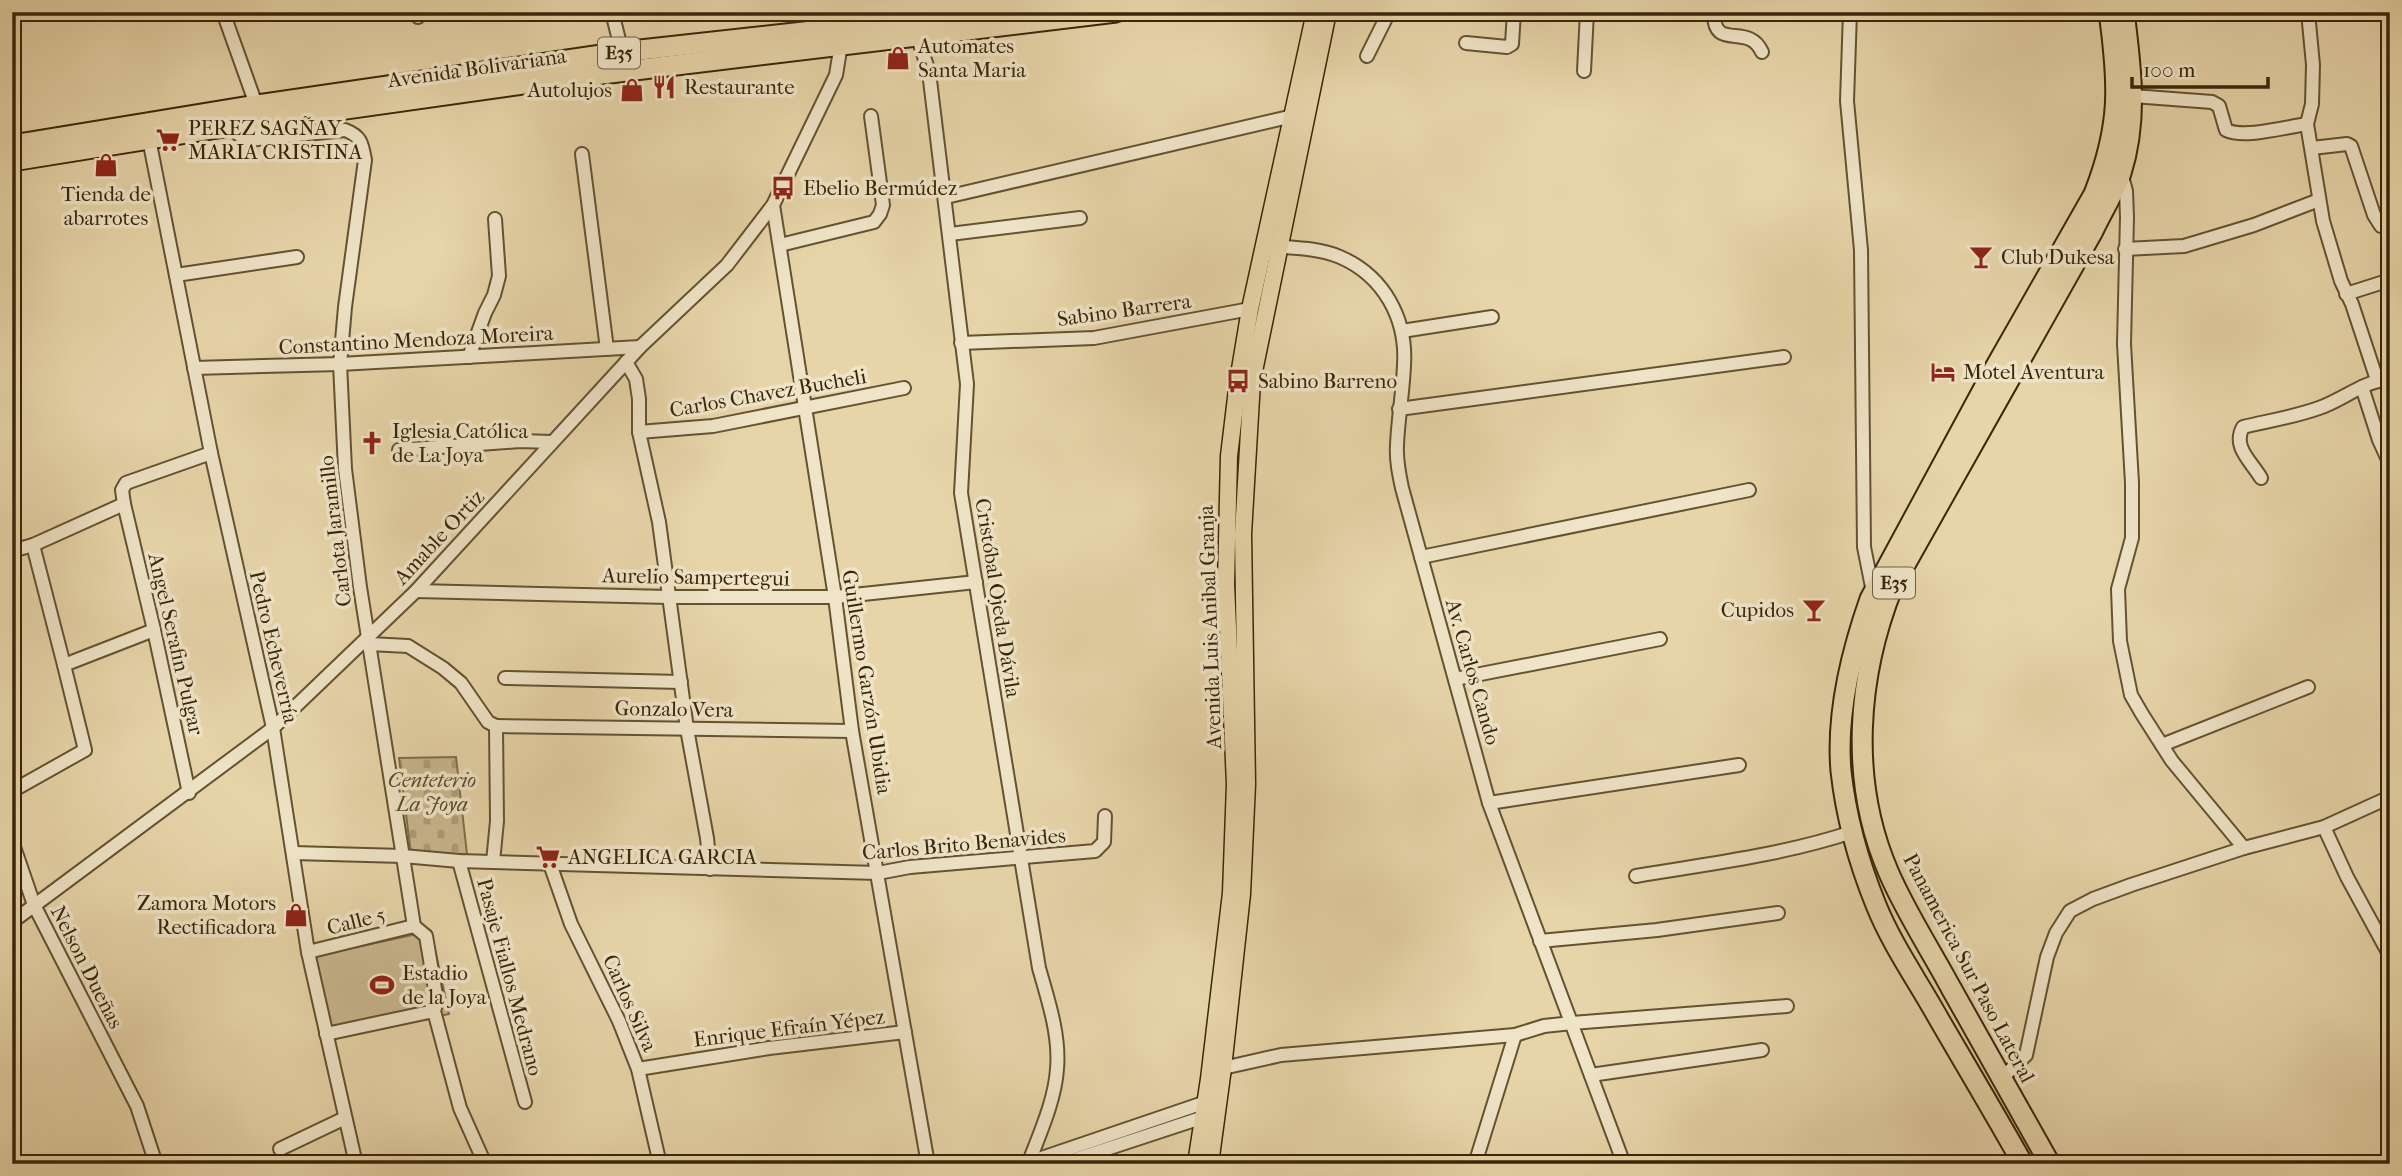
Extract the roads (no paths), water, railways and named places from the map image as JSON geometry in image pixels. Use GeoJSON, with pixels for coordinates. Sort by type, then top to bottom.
{"type":"FeatureCollection","features":[{"type":"Feature","properties":{"kind":"highway","name":"Avenida Bolivariana"},"geometry":{"type":"LineString","coordinates":[[12,161],[236,125],[259,113],[622,52],[984,12]]}},
{"type":"Feature","properties":{"kind":"highway","name":"Avenida Bolivariana"},"geometry":{"type":"LineString","coordinates":[[12,145],[259,113],[552,80],[838,28],[916,35],[1116,12]]}},
{"type":"Feature","properties":{"kind":"highway","name":"E35"},"geometry":{"type":"LineString","coordinates":[[2023,1164],[1876,906],[1852,832],[1841,769],[1842,730],[1847,682],[1855,644],[1873,592],[1992,373],[2094,194],[2106,164],[2114,134],[2117,93],[2117,68],[2109,12]]}},
{"type":"Feature","properties":{"kind":"highway","name":"Panamerica Sur Paso Lateral"},"geometry":{"type":"LineString","coordinates":[[2050,1164],[1888,870],[1868,804],[1863,760],[1862,711],[1867,670],[1878,622],[1893,586],[2092,231],[2121,173],[2130,132],[2133,96],[2124,12]]}},
{"type":"Feature","properties":{"kind":"main road","name":"Avenida Luis Anibal Granja"},"geometry":{"type":"LineString","coordinates":[[1196,1164],[1223,1068],[1242,894],[1246,797],[1243,534],[1251,393],[1293,116],[1315,12]]}},
{"type":"Feature","properties":{"kind":"main road","name":"Avenida Luis Anibal Granja"},"geometry":{"type":"LineString","coordinates":[[1210,1164],[1211,1107],[1231,893],[1235,784],[1225,534],[1229,456],[1250,309],[1273,246],[1328,12]]}},
{"type":"Feature","properties":{"kind":"street"},"geometry":{"type":"LineString","coordinates":[[223,12],[259,113]]}},
{"type":"Feature","properties":{"kind":"street"},"geometry":{"type":"LineString","coordinates":[[612,12],[622,52]]}},
{"type":"Feature","properties":{"kind":"street"},"geometry":{"type":"LineString","coordinates":[[1367,56],[1389,12]]}},
{"type":"Feature","properties":{"kind":"street"},"geometry":{"type":"LineString","coordinates":[[1466,43],[1507,47],[1512,44],[1514,12]]}},
{"type":"Feature","properties":{"kind":"street"},"geometry":{"type":"LineString","coordinates":[[1584,71],[1587,12]]}},
{"type":"Feature","properties":{"kind":"street"},"geometry":{"type":"LineString","coordinates":[[1714,12],[1714,27],[1717,31],[1749,38],[1762,52]]}},
{"type":"Feature","properties":{"kind":"street"},"geometry":{"type":"LineString","coordinates":[[1850,12],[1847,101],[1861,250],[1864,547],[1873,592]]}},
{"type":"Feature","properties":{"kind":"street"},"geometry":{"type":"LineString","coordinates":[[2261,478],[2241,447],[2240,431],[2243,426],[2300,415],[2384,379],[2346,294],[2328,239],[2319,200],[2307,124],[2312,104],[2313,65],[2308,12]]}},
{"type":"Feature","properties":{"kind":"street","name":"Amable Ortiz"},"geometry":{"type":"LineString","coordinates":[[12,922],[274,728],[369,641],[640,347],[727,265],[773,205],[836,75],[838,28]]}},
{"type":"Feature","properties":{"kind":"street","name":"Cristóbal Ojeda Dávila"},"geometry":{"type":"LineString","coordinates":[[916,35],[929,72],[967,384],[961,493],[1039,968],[1054,1026],[1058,1067],[1045,1116],[1027,1163]]}},
{"type":"Feature","properties":{"kind":"street"},"geometry":{"type":"LineString","coordinates":[[2133,96],[2212,102],[2219,106],[2226,130],[2232,133],[2307,124]]}},
{"type":"Feature","properties":{"kind":"street"},"geometry":{"type":"LineString","coordinates":[[780,245],[874,222],[880,214],[883,205],[871,116]]}},
{"type":"Feature","properties":{"kind":"street"},"geometry":{"type":"LineString","coordinates":[[946,197],[1293,116]]}},
{"type":"Feature","properties":{"kind":"street","name":"Carlota Jaramillo"},"geometry":{"type":"LineString","coordinates":[[236,125],[238,134],[249,140],[345,130],[356,134],[362,145],[365,160],[340,365],[345,469],[414,926],[426,936],[437,1001],[434,1012],[460,1108],[485,1164]]}},
{"type":"Feature","properties":{"kind":"street","name":"Pedro Echeverría"},"geometry":{"type":"LineString","coordinates":[[149,139],[211,453],[274,728],[308,953],[356,1164]]}},
{"type":"Feature","properties":{"kind":"street"},"geometry":{"type":"LineString","coordinates":[[2312,148],[2347,144],[2351,146],[2374,215],[2381,226],[2390,227]]}},
{"type":"Feature","properties":{"kind":"street"},"geometry":{"type":"LineString","coordinates":[[582,154],[607,349]]}},
{"type":"Feature","properties":{"kind":"street"},"geometry":{"type":"LineString","coordinates":[[2121,173],[2126,191],[2124,344],[2132,483],[2132,538],[2118,589],[2120,641],[2131,695],[2172,761],[2244,848]]}},
{"type":"Feature","properties":{"kind":"street"},"geometry":{"type":"LineString","coordinates":[[2125,248],[2184,246],[2255,225],[2319,200]]}},
{"type":"Feature","properties":{"kind":"street","name":"Guillermo Garzón Ubidia"},"geometry":{"type":"LineString","coordinates":[[773,205],[835,597],[852,731],[928,1164]]}},
{"type":"Feature","properties":{"kind":"street"},"geometry":{"type":"LineString","coordinates":[[950,234],[1080,218]]}},
{"type":"Feature","properties":{"kind":"street"},"geometry":{"type":"LineString","coordinates":[[469,357],[499,276],[495,219]]}},
{"type":"Feature","properties":{"kind":"street","name":"Av. Carlos Cando"},"geometry":{"type":"LineString","coordinates":[[1273,246],[1311,249],[1341,257],[1370,276],[1391,300],[1402,331],[1405,365],[1397,448],[1402,488],[1489,803],[1624,1164]]}},
{"type":"Feature","properties":{"kind":"street"},"geometry":{"type":"LineString","coordinates":[[176,275],[297,257]]}},
{"type":"Feature","properties":{"kind":"street"},"geometry":{"type":"LineString","coordinates":[[2346,294],[2390,280]]}},
{"type":"Feature","properties":{"kind":"street","name":"Sabino Barrera"},"geometry":{"type":"LineString","coordinates":[[961,343],[1094,338],[1250,309]]}},
{"type":"Feature","properties":{"kind":"street"},"geometry":{"type":"LineString","coordinates":[[1402,331],[1492,317]]}},
{"type":"Feature","properties":{"kind":"street","name":"Constantino Mendoza Moreira"},"geometry":{"type":"LineString","coordinates":[[194,368],[340,365],[640,347]]}},
{"type":"Feature","properties":{"kind":"street"},"geometry":{"type":"LineString","coordinates":[[1399,409],[1784,357]]}},
{"type":"Feature","properties":{"kind":"street"},"geometry":{"type":"LineString","coordinates":[[626,362],[636,379],[639,432],[659,522],[687,729],[710,869]]}},
{"type":"Feature","properties":{"kind":"street"},"geometry":{"type":"LineString","coordinates":[[2362,387],[2379,440],[2390,464]]}},
{"type":"Feature","properties":{"kind":"street","name":"Carlos Chavez Bucheli"},"geometry":{"type":"LineString","coordinates":[[639,432],[713,426],[904,388]]}},
{"type":"Feature","properties":{"kind":"street"},"geometry":{"type":"LineString","coordinates":[[399,450],[520,441],[552,442]]}},
{"type":"Feature","properties":{"kind":"street"},"geometry":{"type":"LineString","coordinates":[[12,551],[33,545],[124,504],[122,490],[126,483],[211,453]]}},
{"type":"Feature","properties":{"kind":"street"},"geometry":{"type":"LineString","coordinates":[[1421,557],[1749,490]]}},
{"type":"Feature","properties":{"kind":"street","name":"Angel Serafin Pulgar"},"geometry":{"type":"LineString","coordinates":[[124,504],[189,793]]}},
{"type":"Feature","properties":{"kind":"street"},"geometry":{"type":"LineString","coordinates":[[12,791],[85,750],[33,545]]}},
{"type":"Feature","properties":{"kind":"street","name":"Aurelio Sampertegui"},"geometry":{"type":"LineString","coordinates":[[415,591],[669,597],[835,597],[976,582]]}},
{"type":"Feature","properties":{"kind":"street"},"geometry":{"type":"LineString","coordinates":[[64,665],[154,630]]}},
{"type":"Feature","properties":{"kind":"street"},"geometry":{"type":"LineString","coordinates":[[1455,679],[1660,639]]}},
{"type":"Feature","properties":{"kind":"street"},"geometry":{"type":"LineString","coordinates":[[369,641],[408,646],[429,659],[461,683],[488,722],[496,726],[493,862]]}},
{"type":"Feature","properties":{"kind":"street"},"geometry":{"type":"LineString","coordinates":[[505,678],[681,681]]}},
{"type":"Feature","properties":{"kind":"street"},"geometry":{"type":"LineString","coordinates":[[2162,745],[2308,687]]}},
{"type":"Feature","properties":{"kind":"street","name":"Gonzalo Vera"},"geometry":{"type":"LineString","coordinates":[[496,726],[852,731]]}},
{"type":"Feature","properties":{"kind":"street"},"geometry":{"type":"LineString","coordinates":[[1489,803],[1739,765]]}},
{"type":"Feature","properties":{"kind":"street"},"geometry":{"type":"LineString","coordinates":[[2002,1078],[2026,1055],[2048,957],[2056,933],[2070,911],[2131,885],[2244,848],[2324,827],[2390,797]]}},
{"type":"Feature","properties":{"kind":"street","name":"Carlos Brito Benavides"},"geometry":{"type":"LineString","coordinates":[[292,853],[403,856],[459,862],[878,873],[910,867],[1095,851],[1104,842],[1105,816]]}},
{"type":"Feature","properties":{"kind":"street"},"geometry":{"type":"LineString","coordinates":[[2324,827],[2347,877],[2390,956]]}},
{"type":"Feature","properties":{"kind":"street"},"geometry":{"type":"LineString","coordinates":[[1636,876],[1717,864],[1829,840],[1852,832]]}},
{"type":"Feature","properties":{"kind":"street","name":"Nelson Dueñas"},"geometry":{"type":"LineString","coordinates":[[12,841],[34,905],[137,1106],[156,1164]]}},
{"type":"Feature","properties":{"kind":"street","name":"Pasaje Fiallos Medrano"},"geometry":{"type":"LineString","coordinates":[[459,862],[524,1102]]}},
{"type":"Feature","properties":{"kind":"street","name":"Carlos Silva"},"geometry":{"type":"LineString","coordinates":[[550,864],[571,924],[619,1021],[638,1069],[660,1164]]}},
{"type":"Feature","properties":{"kind":"street"},"geometry":{"type":"LineString","coordinates":[[1540,941],[1657,930],[1778,913]]}},
{"type":"Feature","properties":{"kind":"street","name":"Calle 5"},"geometry":{"type":"LineString","coordinates":[[308,953],[414,926]]}},
{"type":"Feature","properties":{"kind":"street"},"geometry":{"type":"LineString","coordinates":[[1223,1068],[1281,1055],[1515,1034],[1544,1026],[1787,1006]]}},
{"type":"Feature","properties":{"kind":"street"},"geometry":{"type":"LineString","coordinates":[[326,1034],[434,1012]]}},
{"type":"Feature","properties":{"kind":"street","name":"Enrique Efraín Yépez"},"geometry":{"type":"LineString","coordinates":[[638,1069],[755,1050],[905,1032]]}},
{"type":"Feature","properties":{"kind":"street"},"geometry":{"type":"LineString","coordinates":[[1475,1164],[1515,1034]]}},
{"type":"Feature","properties":{"kind":"street"},"geometry":{"type":"LineString","coordinates":[[1591,1075],[1762,1050]]}},
{"type":"Feature","properties":{"kind":"street"},"geometry":{"type":"LineString","coordinates":[[1027,1163],[1211,1107]]}},
{"type":"Feature","properties":{"kind":"street"},"geometry":{"type":"LineString","coordinates":[[1061,1164],[1211,1107]]}},
{"type":"Feature","properties":{"kind":"street"},"geometry":{"type":"LineString","coordinates":[[280,1149],[345,1118]]}},
{"type":"Feature","properties":{"kind":"place","name":"Automates Santa Maria"},"geometry":{"type":"Point","coordinates":[898,58]}},
{"type":"Feature","properties":{"kind":"place","name":"Restaurante"},"geometry":{"type":"Point","coordinates":[664,87]}},
{"type":"Feature","properties":{"kind":"place","name":"Autolujos"},"geometry":{"type":"Point","coordinates":[632,90]}},
{"type":"Feature","properties":{"kind":"place","name":"PEREZ SAGÑAY MARIA CRISTINA"},"geometry":{"type":"Point","coordinates":[168,140]}},
{"type":"Feature","properties":{"kind":"place","name":"Tienda de abarrotes"},"geometry":{"type":"Point","coordinates":[106,165]}},
{"type":"Feature","properties":{"kind":"place","name":"Ebelio Bermúdez"},"geometry":{"type":"Point","coordinates":[783,188]}},
{"type":"Feature","properties":{"kind":"place","name":"Club Dukesa"},"geometry":{"type":"Point","coordinates":[1981,257]}},
{"type":"Feature","properties":{"kind":"place","name":"Motel Aventura"},"geometry":{"type":"Point","coordinates":[1943,372]}},
{"type":"Feature","properties":{"kind":"place","name":"Sabino Barreno"},"geometry":{"type":"Point","coordinates":[1238,381]}},
{"type":"Feature","properties":{"kind":"place","name":"Iglesia Católica de La Joya"},"geometry":{"type":"Point","coordinates":[372,443]}},
{"type":"Feature","properties":{"kind":"place","name":"Cupidos"},"geometry":{"type":"Point","coordinates":[1814,610]}},
{"type":"Feature","properties":{"kind":"place","name":"ANGELICA GARCIA"},"geometry":{"type":"Point","coordinates":[548,857]}},
{"type":"Feature","properties":{"kind":"place","name":"Zamora Motors Rectificadora"},"geometry":{"type":"Point","coordinates":[296,915]}},
{"type":"Feature","properties":{"kind":"place","name":"Estadio de la Joya"},"geometry":{"type":"Point","coordinates":[382,985]}},
{"type":"Feature","properties":{"kind":"park label","name":"Centeterio La Joya"},"geometry":{"type":"Point","coordinates":[432,792]}}]}
